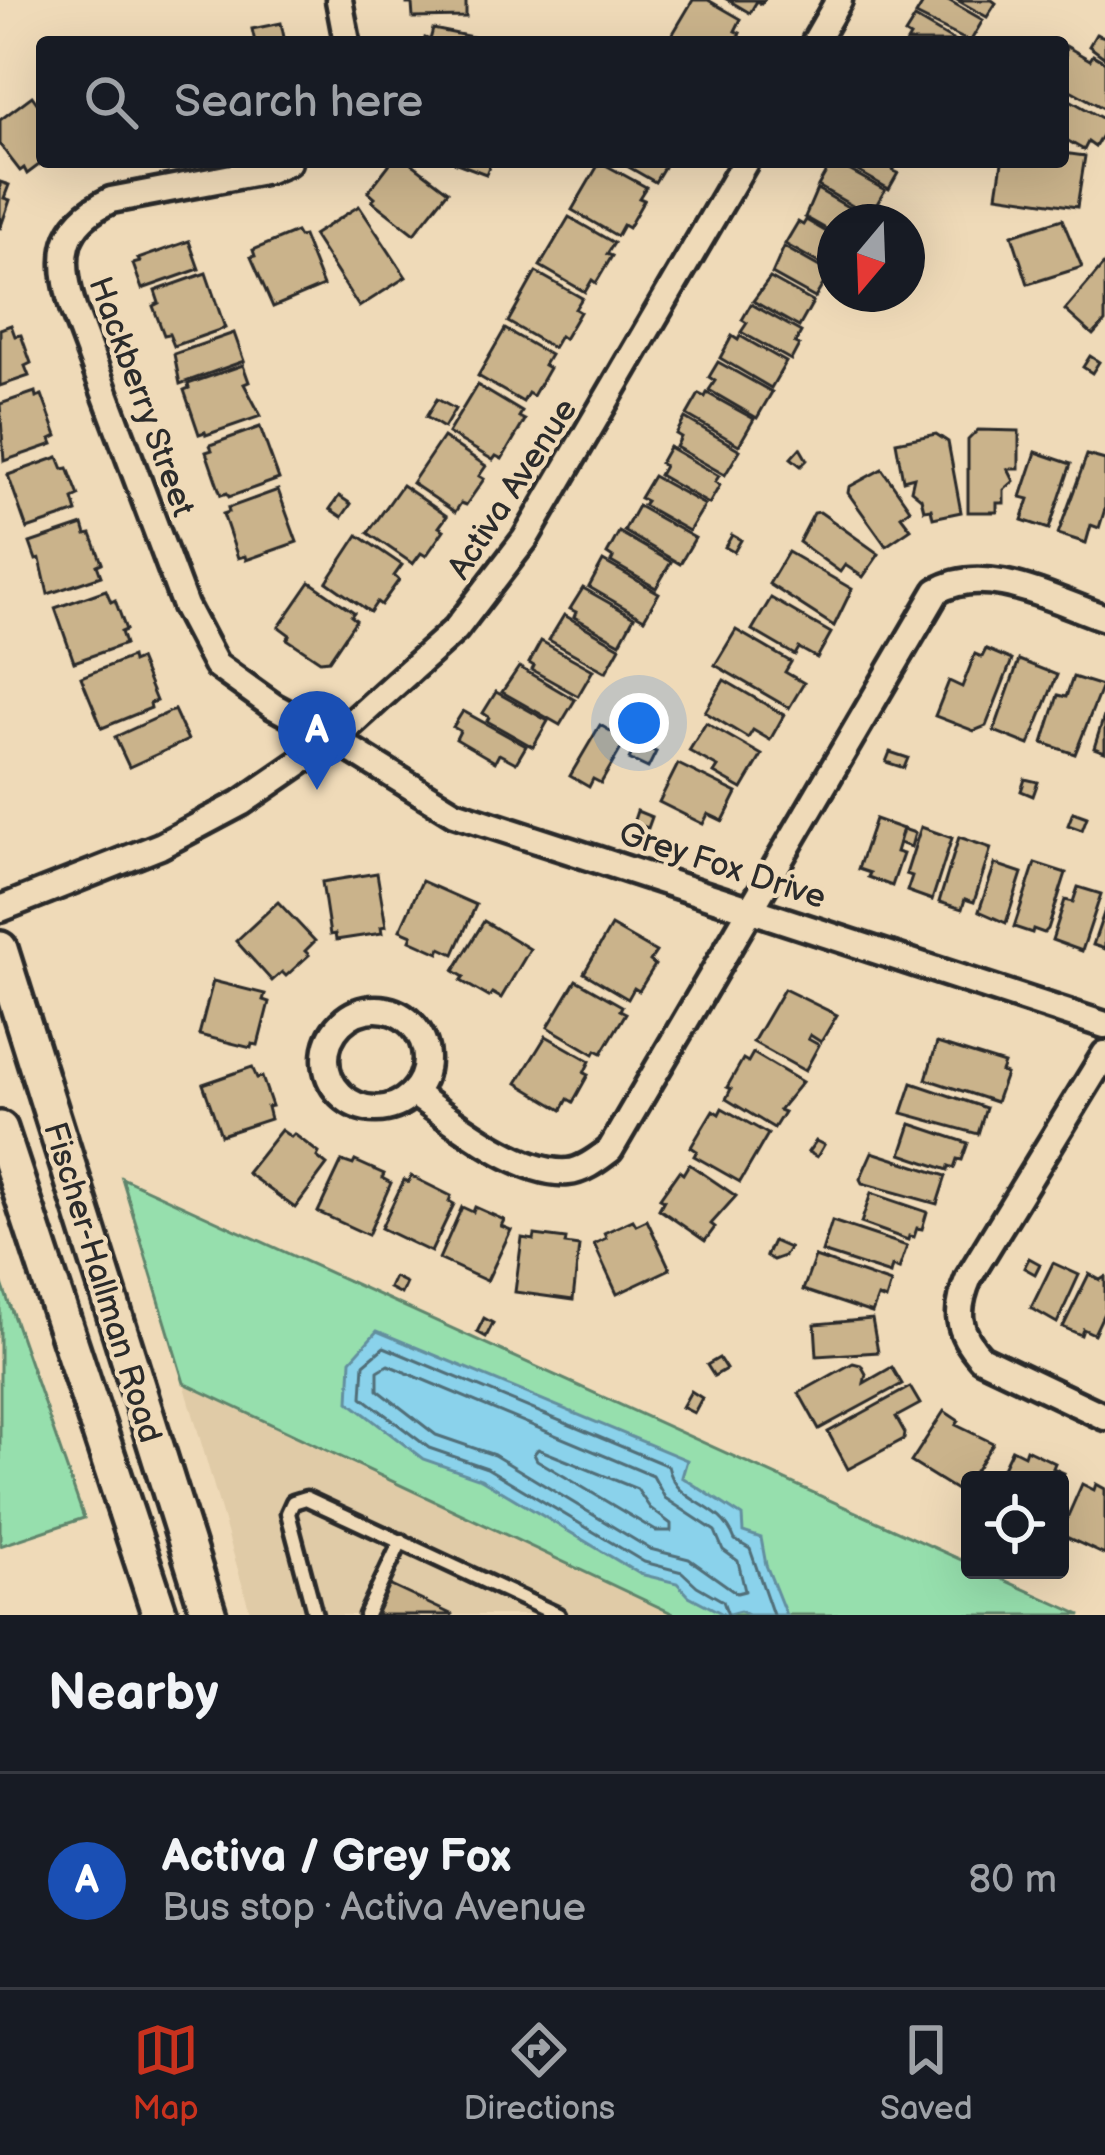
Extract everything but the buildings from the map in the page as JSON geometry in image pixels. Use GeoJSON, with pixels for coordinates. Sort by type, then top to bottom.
{"type":"FeatureCollection","features":[{"type":"Feature","properties":{"kind":"main road","name":"Fischer-Hallman Road"},"geometry":{"type":"LineString","coordinates":[[0,949],[209,1615]]}},
{"type":"Feature","properties":{"kind":"main road","name":"Fischer-Hallman Road"},"geometry":{"type":"LineString","coordinates":[[0,1129],[160,1615]]}},
{"type":"Feature","properties":{"kind":"street"},"geometry":{"type":"LineString","coordinates":[[339,0],[346,36]]}},
{"type":"Feature","properties":{"kind":"street"},"geometry":{"type":"LineString","coordinates":[[818,36],[839,0]]}},
{"type":"Feature","properties":{"kind":"street","name":"Hackberry Street"},"geometry":{"type":"LineString","coordinates":[[274,168],[111,200],[88,211],[67,244],[63,268],[73,308],[185,607],[216,665],[272,706],[334,739]]}},
{"type":"Feature","properties":{"kind":"street","name":"Activa Avenue"},"geometry":{"type":"LineString","coordinates":[[0,909],[160,846],[241,803],[334,739],[456,629],[525,539],[741,168]]}},
{"type":"Feature","properties":{"kind":"street"},"geometry":{"type":"LineString","coordinates":[[413,1093],[491,1146],[542,1169],[569,1172],[591,1164],[610,1150],[937,590],[954,581],[976,578],[1105,618]]}},
{"type":"Feature","properties":{"kind":"street","name":"Grey Fox Drive"},"geometry":{"type":"LineString","coordinates":[[334,739],[454,813],[1105,1024]]}},
{"type":"Feature","properties":{"kind":"street"},"geometry":{"type":"LineString","coordinates":[[372,1009],[396,1013],[411,1023],[426,1056],[423,1078],[413,1093],[387,1108],[348,1101],[328,1074],[326,1057],[340,1023],[372,1009]]}},
{"type":"Feature","properties":{"kind":"street"},"geometry":{"type":"LineString","coordinates":[[1105,1054],[969,1277],[959,1300],[958,1321],[966,1342],[981,1358],[1105,1417]]}},
{"type":"Feature","properties":{"kind":"lane"},"geometry":{"type":"LineString","coordinates":[[315,1615],[288,1514],[293,1502],[306,1498],[557,1615]]}},
{"type":"Feature","properties":{"kind":"lane"},"geometry":{"type":"LineString","coordinates":[[366,1615],[401,1541]]}},
{"type":"Feature","properties":{"kind":"shaded area"},"geometry":{"type":"Polygon","coordinates":[[[184,1383],[201,1388],[676,1615],[251,1615],[184,1383]]]}},
{"type":"Feature","properties":{"kind":"green space"},"geometry":{"type":"Polygon","coordinates":[[[122,1178],[961,1560],[961,1579],[1002,1579],[1081,1615],[676,1615],[184,1383],[122,1178]]]}},
{"type":"Feature","properties":{"kind":"green space"},"geometry":{"type":"Polygon","coordinates":[[[0,1278],[84,1518],[0,1546],[0,1278]]]}},
{"type":"Feature","properties":{"kind":"water"},"geometry":{"type":"Polygon","coordinates":[[[377,1331],[687,1460],[682,1477],[742,1516],[743,1532],[761,1538],[786,1615],[740,1611],[725,1615],[689,1596],[677,1583],[640,1574],[481,1479],[423,1459],[349,1402],[351,1360],[377,1331]]]}},
{"type":"Feature","properties":{"kind":"place","name":"Activa / Grey Fox"},"geometry":{"type":"Point","coordinates":[317,790]}}]}
